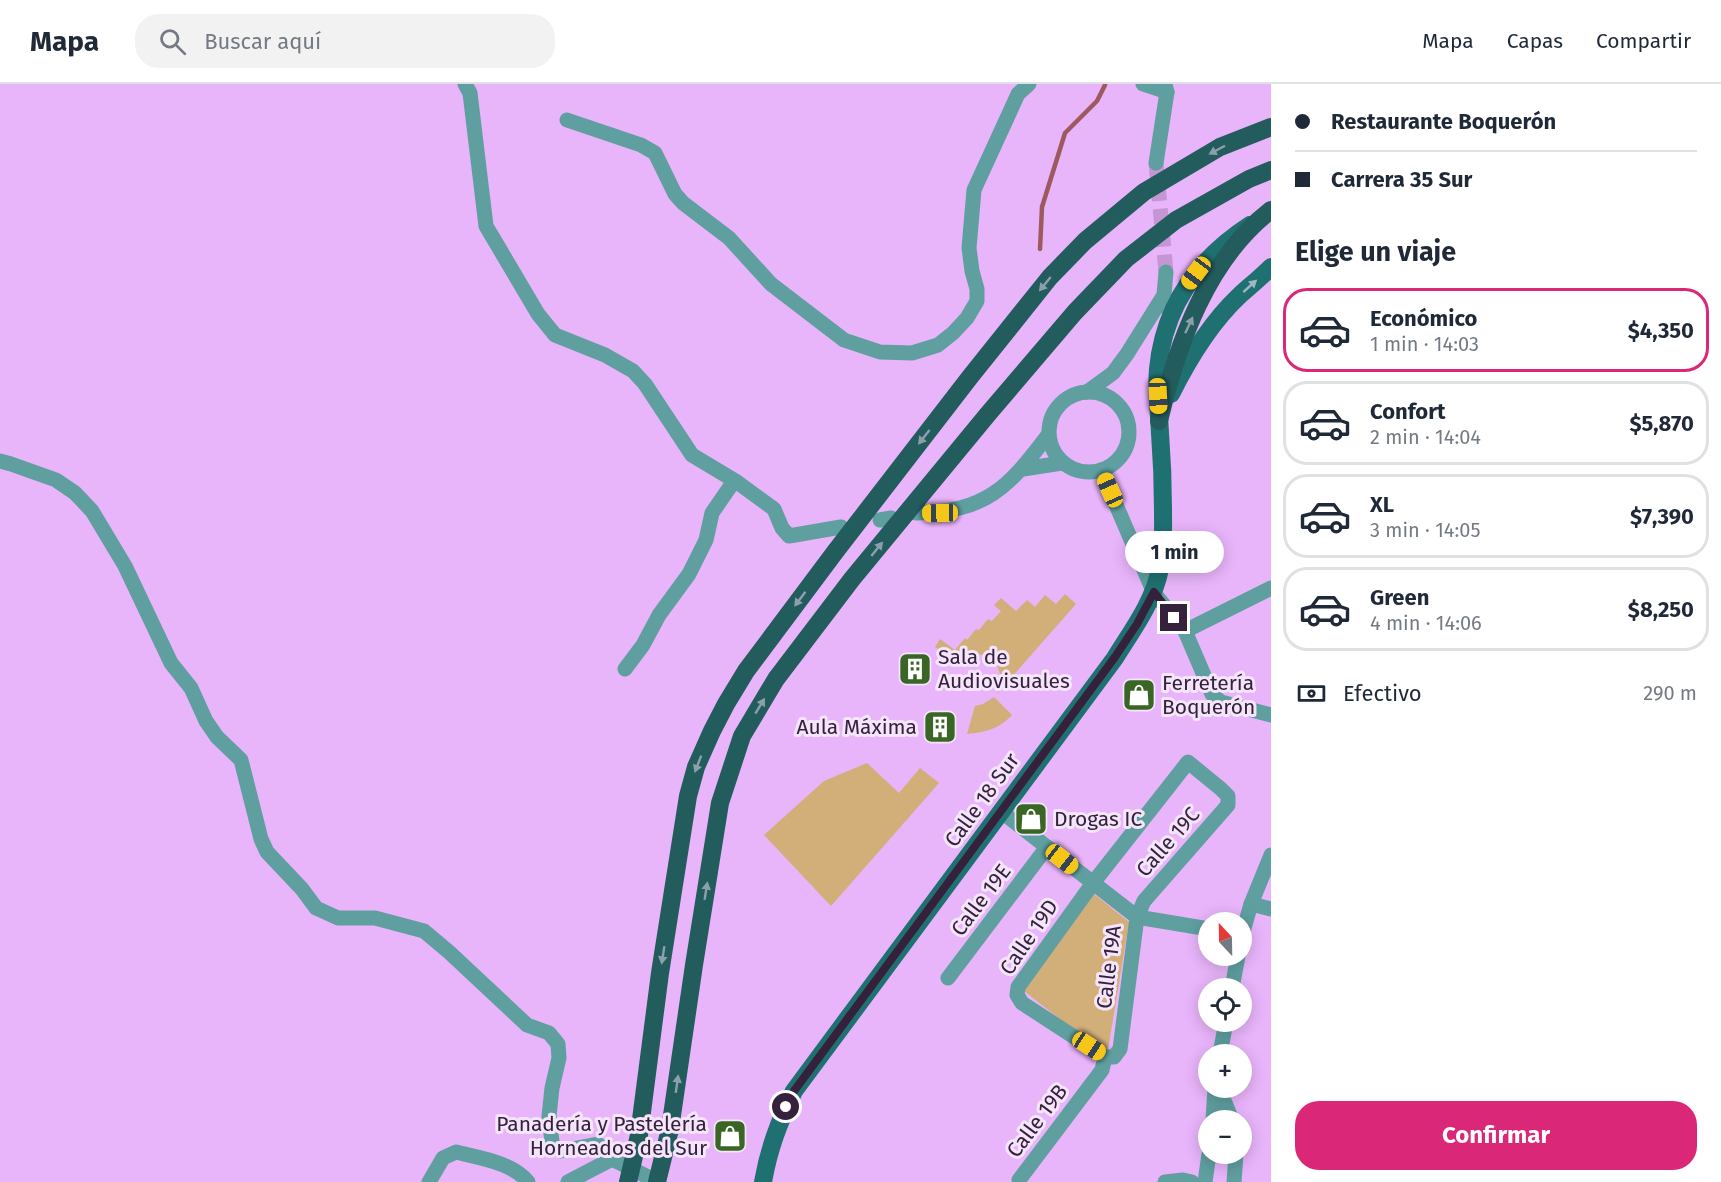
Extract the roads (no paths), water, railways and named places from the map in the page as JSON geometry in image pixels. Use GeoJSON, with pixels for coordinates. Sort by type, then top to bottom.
{"type":"FeatureCollection","features":[{"type":"Feature","properties":{"kind":"highway"},"geometry":{"type":"LineString","coordinates":[[628,1182],[639,1135],[660,973],[688,796],[696,767],[726,704],[746,670],[970,377],[1057,270],[1085,241],[1144,192],[1220,147],[1271,127]]}},
{"type":"Feature","properties":{"kind":"highway"},"geometry":{"type":"LineString","coordinates":[[657,1182],[670,1129],[720,803],[742,736],[776,679],[852,579],[988,414],[1075,312],[1126,259],[1176,220],[1249,179],[1271,170]]}},
{"type":"Feature","properties":{"kind":"highway"},"geometry":{"type":"LineString","coordinates":[[1159,421],[1184,335],[1203,294],[1227,256],[1271,210]]}},
{"type":"Feature","properties":{"kind":"main road","name":"Calle 18 Sur"},"geometry":{"type":"LineString","coordinates":[[763,1182],[778,1123],[794,1091],[1115,657],[1137,624],[1154,592],[1161,566],[1163,540],[1163,474],[1158,370],[1171,314],[1186,286],[1205,261],[1229,238],[1263,218]]}},
{"type":"Feature","properties":{"kind":"main road"},"geometry":{"type":"LineString","coordinates":[[1159,421],[1185,366],[1209,330],[1238,296],[1271,267]]}},
{"type":"Feature","properties":{"kind":"street"},"geometry":{"type":"LineString","coordinates":[[465,84],[470,93],[486,226],[538,314],[555,335],[605,355],[633,371],[645,384],[692,455],[774,509],[782,528],[789,536],[841,527]]}},
{"type":"Feature","properties":{"kind":"street"},"geometry":{"type":"LineString","coordinates":[[567,120],[641,145],[655,153],[675,194],[683,203],[729,238],[771,284],[844,340],[880,352],[912,353],[938,345],[953,333],[967,318],[977,301],[969,248],[974,190],[1018,94],[1029,84]]}},
{"type":"Feature","properties":{"kind":"street"},"geometry":{"type":"LineString","coordinates":[[1143,84],[1166,88],[1156,164]]}},
{"type":"Feature","properties":{"kind":"street"},"geometry":{"type":"LineString","coordinates":[[1162,345],[1166,272]]}},
{"type":"Feature","properties":{"kind":"street"},"geometry":{"type":"LineString","coordinates":[[1087,392],[1113,373],[1164,296]]}},
{"type":"Feature","properties":{"kind":"street"},"geometry":{"type":"LineString","coordinates":[[1113,373],[1118,405]]}},
{"type":"Feature","properties":{"kind":"street"},"geometry":{"type":"LineString","coordinates":[[1087,392],[1104,395],[1118,405],[1128,422],[1129,432],[1124,452],[1118,459],[1101,470],[1088,472],[1074,470],[1062,463],[1053,450],[1048,435],[1055,410],[1075,394],[1087,392]]}},
{"type":"Feature","properties":{"kind":"street"},"geometry":{"type":"LineString","coordinates":[[916,513],[940,513],[986,499],[1006,486],[1023,469],[1048,435]]}},
{"type":"Feature","properties":{"kind":"street"},"geometry":{"type":"LineString","coordinates":[[0,461],[56,480],[75,493],[92,511],[125,566],[171,663],[191,688],[206,721],[217,737],[241,760],[261,839],[267,852],[302,889],[316,908],[338,918],[375,918],[424,931],[527,1025],[549,1033],[558,1044],[559,1058],[552,1088],[549,1116],[552,1142],[555,1148],[561,1151],[598,1144],[612,1159],[657,1182]]}},
{"type":"Feature","properties":{"kind":"street"},"geometry":{"type":"LineString","coordinates":[[1023,469],[1062,463]]}},
{"type":"Feature","properties":{"kind":"street"},"geometry":{"type":"LineString","coordinates":[[715,470],[717,504]]}},
{"type":"Feature","properties":{"kind":"street"},"geometry":{"type":"LineString","coordinates":[[1101,470],[1154,592],[1185,631],[1212,694],[1221,702],[1271,715]]}},
{"type":"Feature","properties":{"kind":"street"},"geometry":{"type":"LineString","coordinates":[[625,669],[643,645],[659,615],[689,574],[706,540],[712,513],[734,481]]}},
{"type":"Feature","properties":{"kind":"street"},"geometry":{"type":"LineString","coordinates":[[1185,631],[1271,588]]}},
{"type":"Feature","properties":{"kind":"street","name":"Calle 19D"},"geometry":{"type":"LineString","coordinates":[[1110,1057],[1022,1003],[1017,995],[1018,987],[1093,883],[1188,762],[1228,796]]}},
{"type":"Feature","properties":{"kind":"street","name":"Calle 19C"},"geometry":{"type":"LineString","coordinates":[[1137,917],[1144,901],[1228,805],[1228,796]]}},
{"type":"Feature","properties":{"kind":"street"},"geometry":{"type":"LineString","coordinates":[[1002,812],[1137,917],[1198,927]]}},
{"type":"Feature","properties":{"kind":"street","name":"Calle 19E"},"geometry":{"type":"LineString","coordinates":[[948,978],[1047,847]]}},
{"type":"Feature","properties":{"kind":"street"},"geometry":{"type":"LineString","coordinates":[[1249,912],[1271,856]]}},
{"type":"Feature","properties":{"kind":"street"},"geometry":{"type":"LineString","coordinates":[[1251,904],[1271,909]]}},
{"type":"Feature","properties":{"kind":"street","name":"Calle 19A"},"geometry":{"type":"LineString","coordinates":[[1110,1057],[1120,1049],[1137,917]]}},
{"type":"Feature","properties":{"kind":"street","name":"Calle 19B"},"geometry":{"type":"LineString","coordinates":[[1019,1180],[1110,1057]]}},
{"type":"Feature","properties":{"kind":"street"},"geometry":{"type":"LineString","coordinates":[[429,1182],[443,1158],[456,1152],[507,1166],[528,1182]]}},
{"type":"Feature","properties":{"kind":"street"},"geometry":{"type":"LineString","coordinates":[[568,1182],[612,1159]]}},
{"type":"Feature","properties":{"kind":"street"},"geometry":{"type":"LineString","coordinates":[[1205,1182],[1208,1164]]}},
{"type":"Feature","properties":{"kind":"street"},"geometry":{"type":"LineString","coordinates":[[1234,1182],[1235,1164]]}},
{"type":"Feature","properties":{"kind":"street"},"geometry":{"type":"LineString","coordinates":[[1165,1182],[1183,1179],[1192,1182]]}},
{"type":"Feature","properties":{"kind":"waterway"},"geometry":{"type":"LineString","coordinates":[[1040,249],[1042,207],[1065,133],[1097,101],[1105,85]]}},
{"type":"Feature","properties":{"kind":"tunnel"},"geometry":{"type":"LineString","coordinates":[[1156,163],[1166,272]]}},
{"type":"Feature","properties":{"kind":"place","name":"Sala de Audiovisuales"},"geometry":{"type":"Point","coordinates":[915,669]}},
{"type":"Feature","properties":{"kind":"place","name":"Ferretería Boquerón"},"geometry":{"type":"Point","coordinates":[1139,695]}},
{"type":"Feature","properties":{"kind":"place","name":"Aula Máxima"},"geometry":{"type":"Point","coordinates":[940,727]}},
{"type":"Feature","properties":{"kind":"place","name":"Drogas IC"},"geometry":{"type":"Point","coordinates":[1031,819]}},
{"type":"Feature","properties":{"kind":"place","name":"Panadería y Pastelería Horneados del Sur"},"geometry":{"type":"Point","coordinates":[730,1136]}}]}
